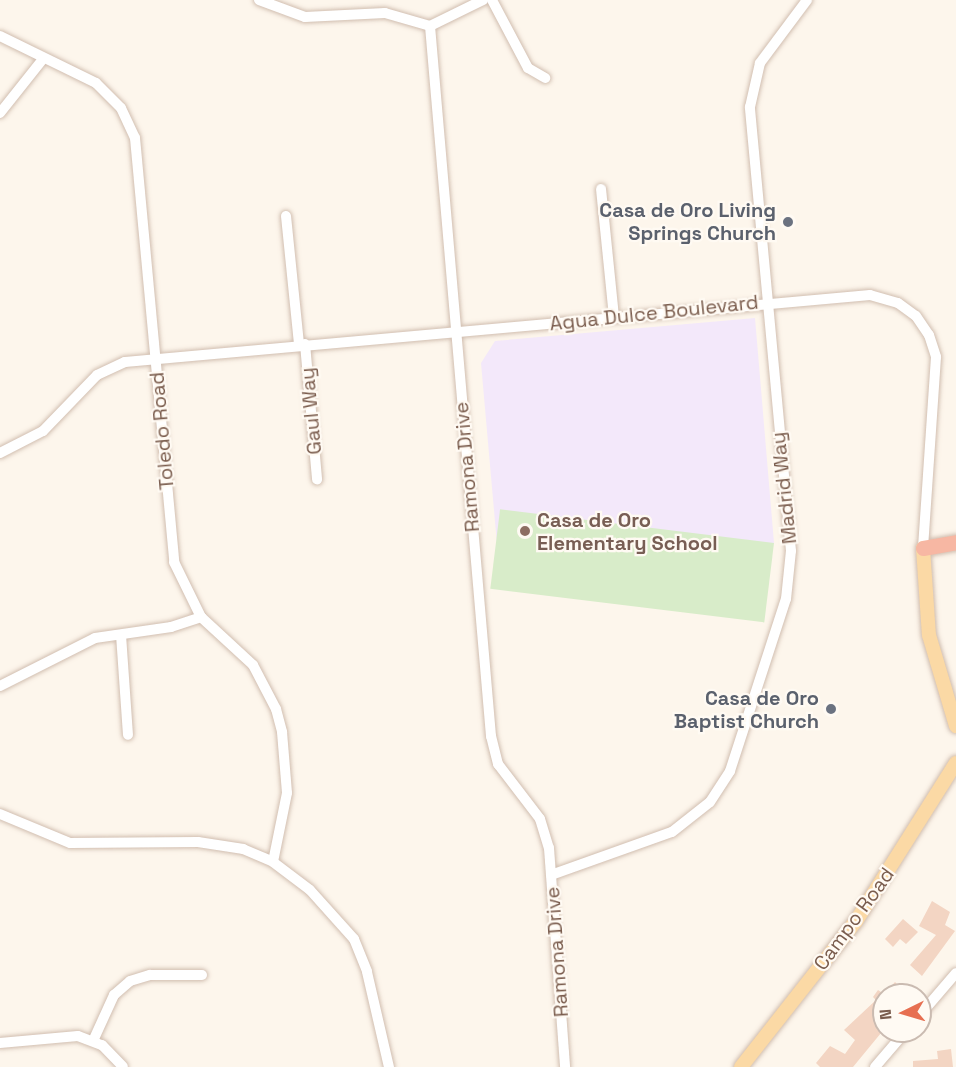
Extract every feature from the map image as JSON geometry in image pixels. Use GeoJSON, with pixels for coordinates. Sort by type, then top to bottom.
{"type":"FeatureCollection","features":[{"type":"Feature","properties":{"kind":"highway"},"geometry":{"type":"LineString","coordinates":[[923,549],[956,542]]}},
{"type":"Feature","properties":{"kind":"main road","name":"Agua Dulce Boulevard"},"geometry":{"type":"LineString","coordinates":[[923,549],[923,592],[930,644],[956,726]]}},
{"type":"Feature","properties":{"kind":"main road","name":"Campo Road"},"geometry":{"type":"LineString","coordinates":[[741,1067],[856,921],[956,763]]}},
{"type":"Feature","properties":{"kind":"street"},"geometry":{"type":"LineString","coordinates":[[259,0],[305,17],[385,13],[430,26],[483,0]]}},
{"type":"Feature","properties":{"kind":"street"},"geometry":{"type":"LineString","coordinates":[[492,0],[528,68],[545,78]]}},
{"type":"Feature","properties":{"kind":"street","name":"Madrid Way"},"geometry":{"type":"LineString","coordinates":[[552,875],[682,826],[710,802],[730,771],[786,598],[791,573],[765,302],[751,93],[760,63],[807,0]]}},
{"type":"Feature","properties":{"kind":"street","name":"Ramona Drive"},"geometry":{"type":"LineString","coordinates":[[430,26],[492,747],[502,770],[540,819],[552,875],[565,1067]]}},
{"type":"Feature","properties":{"kind":"street","name":"Toledo Road"},"geometry":{"type":"LineString","coordinates":[[0,36],[96,83],[121,108],[131,128],[139,160],[174,562],[201,617],[253,665],[280,721],[287,793],[273,862]]}},
{"type":"Feature","properties":{"kind":"street"},"geometry":{"type":"LineString","coordinates":[[0,113],[43,58]]}},
{"type":"Feature","properties":{"kind":"street"},"geometry":{"type":"LineString","coordinates":[[602,189],[614,318]]}},
{"type":"Feature","properties":{"kind":"street","name":"Gaul Way"},"geometry":{"type":"LineString","coordinates":[[286,216],[317,478]]}},
{"type":"Feature","properties":{"kind":"street","name":"Agua Dulce Boulevard"},"geometry":{"type":"LineString","coordinates":[[0,453],[43,431],[97,375],[125,362],[455,330],[614,318],[765,302],[870,295],[898,303],[924,325],[933,346],[937,367],[923,549]]}},
{"type":"Feature","properties":{"kind":"street"},"geometry":{"type":"LineString","coordinates":[[0,686],[95,638],[171,627],[201,617]]}},
{"type":"Feature","properties":{"kind":"street"},"geometry":{"type":"LineString","coordinates":[[121,634],[128,735]]}},
{"type":"Feature","properties":{"kind":"street"},"geometry":{"type":"LineString","coordinates":[[0,814],[70,843],[198,842],[243,849],[273,862],[310,890],[354,939],[368,972],[388,1067]]}},
{"type":"Feature","properties":{"kind":"street"},"geometry":{"type":"LineString","coordinates":[[932,1001],[956,973]]}},
{"type":"Feature","properties":{"kind":"street"},"geometry":{"type":"LineString","coordinates":[[93,1041],[114,995],[130,981],[150,975],[202,975]]}},
{"type":"Feature","properties":{"kind":"street"},"geometry":{"type":"LineString","coordinates":[[0,1043],[70,1035],[93,1041],[110,1051],[123,1067]]}},
{"type":"Feature","properties":{"kind":"street"},"geometry":{"type":"LineString","coordinates":[[875,1067],[896,1043]]}},
{"type":"Feature","properties":{"kind":"shaded area"},"geometry":{"type":"Polygon","coordinates":[[[755,318],[774,543],[499,567],[481,363],[495,341],[755,318]]]}},
{"type":"Feature","properties":{"kind":"green space"},"geometry":{"type":"Polygon","coordinates":[[[500,509],[774,543],[764,622],[490,589],[500,509]]]}},
{"type":"Feature","properties":{"kind":"building"},"geometry":{"type":"Polygon","coordinates":[[[932,901],[950,912],[945,925],[955,931],[922,976],[910,965],[936,935],[919,926],[932,901]]]}},
{"type":"Feature","properties":{"kind":"building"},"geometry":{"type":"Polygon","coordinates":[[[903,919],[918,932],[906,944],[900,939],[893,947],[885,939],[903,919]]]}},
{"type":"Feature","properties":{"kind":"building"},"geometry":{"type":"Polygon","coordinates":[[[872,1004],[873,1043],[853,1067],[820,1067],[816,1063],[830,1046],[845,1054],[855,1040],[844,1030],[872,1004]]]}},
{"type":"Feature","properties":{"kind":"building"},"geometry":{"type":"Polygon","coordinates":[[[951,1049],[953,1067],[913,1067],[913,1061],[938,1059],[937,1051],[951,1049]]]}},
{"type":"Feature","properties":{"kind":"place","name":"Casa de Oro Living Springs Church"},"geometry":{"type":"Point","coordinates":[788,222]}},
{"type":"Feature","properties":{"kind":"place","name":"Casa de Oro Elementary School"},"geometry":{"type":"Point","coordinates":[525,531]}},
{"type":"Feature","properties":{"kind":"place","name":"Casa de Oro Baptist Church"},"geometry":{"type":"Point","coordinates":[831,709]}}]}
